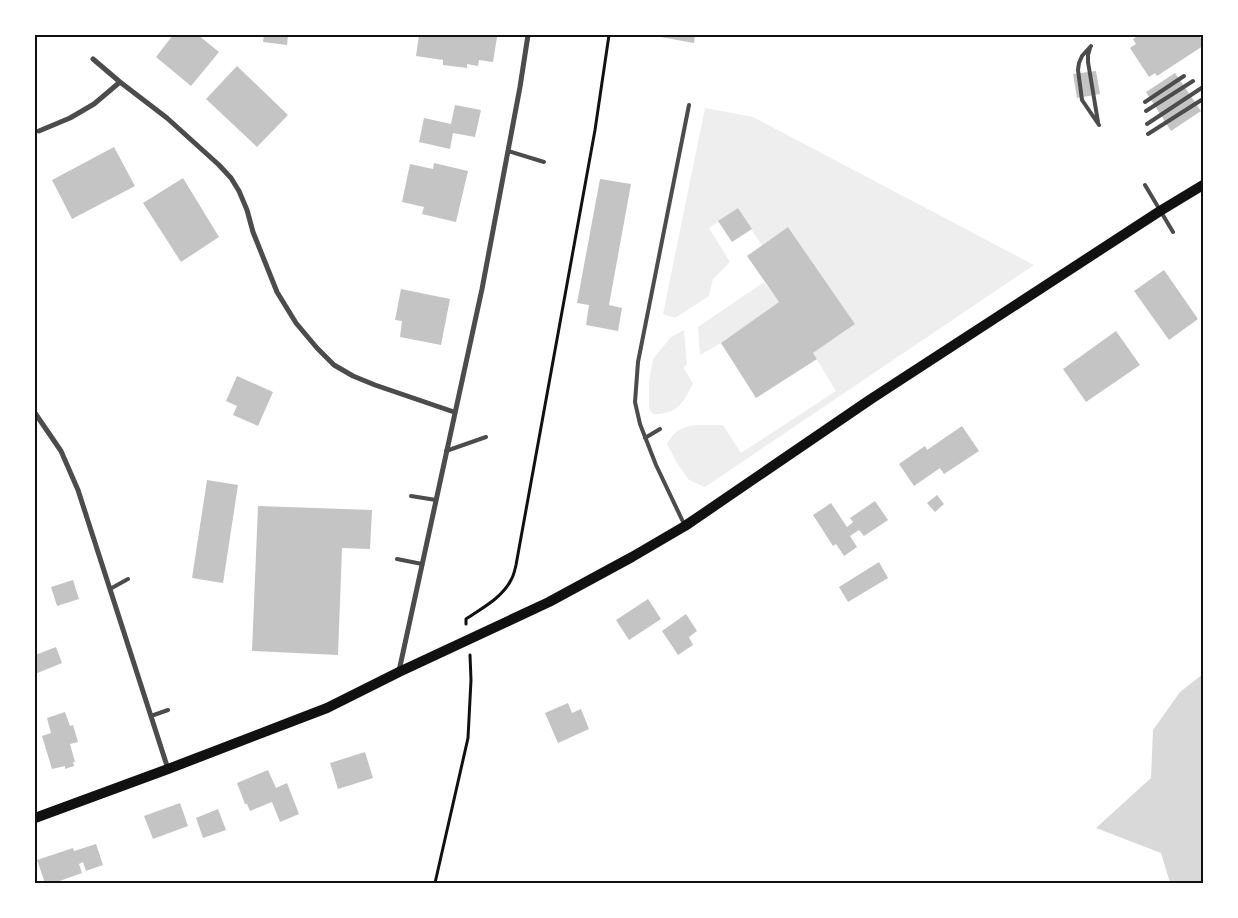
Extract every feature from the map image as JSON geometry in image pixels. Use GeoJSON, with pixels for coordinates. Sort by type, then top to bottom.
{"type":"FeatureCollection","features":[{"type":"Feature","properties":{"kind":"main road"},"geometry":{"type":"LineString","coordinates":[[35,818],[327,708],[549,602],[686,526],[871,399],[1203,185]]}},
{"type":"Feature","properties":{"kind":"street"},"geometry":{"type":"LineString","coordinates":[[399,672],[482,289],[528,35]]}},
{"type":"Feature","properties":{"kind":"street"},"geometry":{"type":"LineString","coordinates":[[93,58],[120,82],[167,118],[219,164],[231,178],[247,210],[253,232],[277,292],[296,323],[317,348],[334,364],[353,376],[375,386],[454,412]]}},
{"type":"Feature","properties":{"kind":"street"},"geometry":{"type":"LineString","coordinates":[[40,131],[70,118],[94,104],[120,82]]}},
{"type":"Feature","properties":{"kind":"street"},"geometry":{"type":"LineString","coordinates":[[35,412],[62,451],[78,490],[168,769]]}},
{"type":"Feature","properties":{"kind":"lane"},"geometry":{"type":"LineString","coordinates":[[1091,46],[1088,62],[1099,125],[1082,100],[1078,70],[1082,56],[1091,46]]}},
{"type":"Feature","properties":{"kind":"lane"},"geometry":{"type":"LineString","coordinates":[[1145,102],[1184,76]]}},
{"type":"Feature","properties":{"kind":"lane"},"geometry":{"type":"LineString","coordinates":[[1146,111],[1193,81]]}},
{"type":"Feature","properties":{"kind":"lane"},"geometry":{"type":"LineString","coordinates":[[1147,124],[1203,87]]}},
{"type":"Feature","properties":{"kind":"lane"},"geometry":{"type":"LineString","coordinates":[[1148,134],[1203,99]]}},
{"type":"Feature","properties":{"kind":"lane"},"geometry":{"type":"LineString","coordinates":[[686,526],[656,465],[640,424],[635,402],[638,362],[689,105]]}},
{"type":"Feature","properties":{"kind":"lane"},"geometry":{"type":"LineString","coordinates":[[508,151],[544,162]]}},
{"type":"Feature","properties":{"kind":"lane"},"geometry":{"type":"LineString","coordinates":[[1145,185],[1173,232]]}},
{"type":"Feature","properties":{"kind":"lane"},"geometry":{"type":"LineString","coordinates":[[645,438],[660,429]]}},
{"type":"Feature","properties":{"kind":"lane"},"geometry":{"type":"LineString","coordinates":[[446,451],[486,437]]}},
{"type":"Feature","properties":{"kind":"lane"},"geometry":{"type":"LineString","coordinates":[[412,496],[436,500]]}},
{"type":"Feature","properties":{"kind":"lane"},"geometry":{"type":"LineString","coordinates":[[397,559],[422,564]]}},
{"type":"Feature","properties":{"kind":"lane"},"geometry":{"type":"LineString","coordinates":[[110,588],[128,579]]}},
{"type":"Feature","properties":{"kind":"lane"},"geometry":{"type":"LineString","coordinates":[[151,716],[168,710]]}},
{"type":"Feature","properties":{"kind":"path"},"geometry":{"type":"LineString","coordinates":[[516,564],[595,130],[609,35]]}},
{"type":"Feature","properties":{"kind":"path"},"geometry":{"type":"LineString","coordinates":[[435,883],[468,738]]}},
{"type":"Feature","properties":{"kind":"shaded area"},"geometry":{"type":"Polygon","coordinates":[[[705,108],[753,117],[1034,265],[705,487],[689,480],[677,463],[667,444],[672,436],[678,431],[691,426],[723,425],[741,453],[836,391],[813,353],[855,324],[789,228],[762,246],[738,208],[709,228],[730,262],[713,279],[709,296],[675,318],[663,314],[705,108]]]}},
{"type":"Feature","properties":{"kind":"shaded area"},"geometry":{"type":"Polygon","coordinates":[[[764,282],[779,302],[721,343],[700,355],[698,327],[764,282]]]}},
{"type":"Feature","properties":{"kind":"shaded area"},"geometry":{"type":"Polygon","coordinates":[[[684,330],[687,364],[684,369],[693,383],[682,402],[673,410],[661,414],[653,414],[649,408],[649,382],[653,359],[671,337],[684,330]]]}},
{"type":"Feature","properties":{"kind":"shaded area"},"geometry":{"type":"Polygon","coordinates":[[[1203,674],[1203,883],[1170,883],[1161,853],[1096,828],[1151,778],[1153,730],[1180,692],[1203,674]]]}},
{"type":"Feature","properties":{"kind":"building"},"geometry":{"type":"Polygon","coordinates":[[[173,35],[198,35],[219,52],[191,86],[156,57],[173,35]]]}},
{"type":"Feature","properties":{"kind":"building"},"geometry":{"type":"Polygon","coordinates":[[[264,35],[288,35],[287,45],[263,42],[264,35]]]}},
{"type":"Feature","properties":{"kind":"building"},"geometry":{"type":"Polygon","coordinates":[[[419,35],[487,35],[497,37],[493,62],[479,60],[478,66],[467,64],[467,68],[443,65],[443,60],[416,56],[419,35]]]}},
{"type":"Feature","properties":{"kind":"building"},"geometry":{"type":"Polygon","coordinates":[[[655,35],[695,35],[694,43],[655,35]]]}},
{"type":"Feature","properties":{"kind":"building"},"geometry":{"type":"Polygon","coordinates":[[[1139,35],[1199,35],[1203,46],[1157,76],[1155,73],[1149,77],[1130,48],[1136,44],[1133,39],[1139,35]]]}},
{"type":"Feature","properties":{"kind":"building"},"geometry":{"type":"Polygon","coordinates":[[[237,66],[288,115],[257,147],[206,99],[237,66]]]}},
{"type":"Feature","properties":{"kind":"building"},"geometry":{"type":"Polygon","coordinates":[[[1096,71],[1100,94],[1077,98],[1073,74],[1096,71]]]}},
{"type":"Feature","properties":{"kind":"building"},"geometry":{"type":"Polygon","coordinates":[[[1175,73],[1201,111],[1171,131],[1146,92],[1175,73]]]}},
{"type":"Feature","properties":{"kind":"building"},"geometry":{"type":"Polygon","coordinates":[[[455,105],[481,110],[475,137],[453,133],[450,149],[419,142],[424,118],[451,124],[455,105]]]}},
{"type":"Feature","properties":{"kind":"building"},"geometry":{"type":"Polygon","coordinates":[[[114,147],[135,186],[72,219],[52,180],[114,147]]]}},
{"type":"Feature","properties":{"kind":"building"},"geometry":{"type":"Polygon","coordinates":[[[434,163],[468,171],[456,222],[422,214],[424,207],[402,202],[410,164],[433,169],[434,163]]]}},
{"type":"Feature","properties":{"kind":"building"},"geometry":{"type":"Polygon","coordinates":[[[183,178],[219,237],[181,262],[143,203],[183,178]]]}},
{"type":"Feature","properties":{"kind":"building"},"geometry":{"type":"Polygon","coordinates":[[[600,179],[631,184],[609,305],[622,308],[618,331],[586,325],[589,305],[577,303],[600,179]]]}},
{"type":"Feature","properties":{"kind":"building"},"geometry":{"type":"Polygon","coordinates":[[[738,208],[752,229],[732,242],[718,221],[738,208]]]}},
{"type":"Feature","properties":{"kind":"building"},"geometry":{"type":"Polygon","coordinates":[[[788,227],[855,324],[813,353],[817,359],[756,398],[721,343],[779,302],[747,256],[788,227]]]}},
{"type":"Feature","properties":{"kind":"building"},"geometry":{"type":"Polygon","coordinates":[[[1164,270],[1198,319],[1169,340],[1134,291],[1164,270]]]}},
{"type":"Feature","properties":{"kind":"building"},"geometry":{"type":"Polygon","coordinates":[[[401,289],[450,299],[441,345],[400,337],[402,321],[395,320],[401,289]]]}},
{"type":"Feature","properties":{"kind":"building"},"geometry":{"type":"Polygon","coordinates":[[[1116,331],[1140,365],[1086,402],[1063,369],[1116,331]]]}},
{"type":"Feature","properties":{"kind":"building"},"geometry":{"type":"Polygon","coordinates":[[[237,376],[273,392],[258,426],[233,415],[237,406],[226,401],[237,376]]]}},
{"type":"Feature","properties":{"kind":"building"},"geometry":{"type":"Polygon","coordinates":[[[962,426],[979,451],[944,474],[940,468],[914,486],[899,464],[925,446],[927,450],[962,426]]]}},
{"type":"Feature","properties":{"kind":"building"},"geometry":{"type":"Polygon","coordinates":[[[207,480],[238,485],[223,583],[192,578],[207,480]]]}},
{"type":"Feature","properties":{"kind":"building"},"geometry":{"type":"Polygon","coordinates":[[[937,495],[944,504],[935,512],[927,503],[937,495]]]}},
{"type":"Feature","properties":{"kind":"building"},"geometry":{"type":"Polygon","coordinates":[[[875,501],[888,520],[864,536],[859,530],[850,536],[857,547],[844,556],[836,544],[833,546],[813,515],[831,503],[847,527],[853,522],[850,518],[875,501]]]}},
{"type":"Feature","properties":{"kind":"building"},"geometry":{"type":"Polygon","coordinates":[[[258,506],[372,510],[370,549],[342,548],[338,655],[252,651],[258,506]]]}},
{"type":"Feature","properties":{"kind":"building"},"geometry":{"type":"Polygon","coordinates":[[[879,562],[888,578],[848,602],[839,587],[879,562]]]}},
{"type":"Feature","properties":{"kind":"building"},"geometry":{"type":"Polygon","coordinates":[[[73,580],[79,599],[57,606],[51,587],[73,580]]]}},
{"type":"Feature","properties":{"kind":"building"},"geometry":{"type":"Polygon","coordinates":[[[648,599],[661,619],[629,640],[616,620],[648,599]]]}},
{"type":"Feature","properties":{"kind":"building"},"geometry":{"type":"Polygon","coordinates":[[[686,614],[697,631],[689,637],[693,645],[678,655],[662,631],[686,614]]]}},
{"type":"Feature","properties":{"kind":"building"},"geometry":{"type":"Polygon","coordinates":[[[56,647],[62,663],[35,674],[35,655],[56,647]]]}},
{"type":"Feature","properties":{"kind":"building"},"geometry":{"type":"Polygon","coordinates":[[[568,703],[572,713],[581,709],[589,729],[558,743],[545,713],[568,703]]]}},
{"type":"Feature","properties":{"kind":"building"},"geometry":{"type":"Polygon","coordinates":[[[65,712],[70,726],[73,725],[78,742],[70,744],[75,762],[73,762],[74,766],[65,769],[65,766],[52,769],[42,736],[51,733],[47,718],[65,712]]]}},
{"type":"Feature","properties":{"kind":"building"},"geometry":{"type":"Polygon","coordinates":[[[365,752],[373,778],[338,789],[330,763],[365,752]]]}},
{"type":"Feature","properties":{"kind":"building"},"geometry":{"type":"Polygon","coordinates":[[[268,770],[276,788],[287,783],[299,814],[280,822],[272,802],[250,811],[247,804],[245,804],[237,783],[268,770]]]}},
{"type":"Feature","properties":{"kind":"building"},"geometry":{"type":"Polygon","coordinates":[[[180,803],[188,826],[153,839],[144,816],[180,803]]]}},
{"type":"Feature","properties":{"kind":"building"},"geometry":{"type":"Polygon","coordinates":[[[218,809],[226,830],[203,838],[196,818],[218,809]]]}},
{"type":"Feature","properties":{"kind":"building"},"geometry":{"type":"Polygon","coordinates":[[[96,844],[103,865],[86,871],[83,862],[79,864],[82,873],[54,883],[45,883],[37,860],[73,848],[74,851],[96,844]]]}}]}
